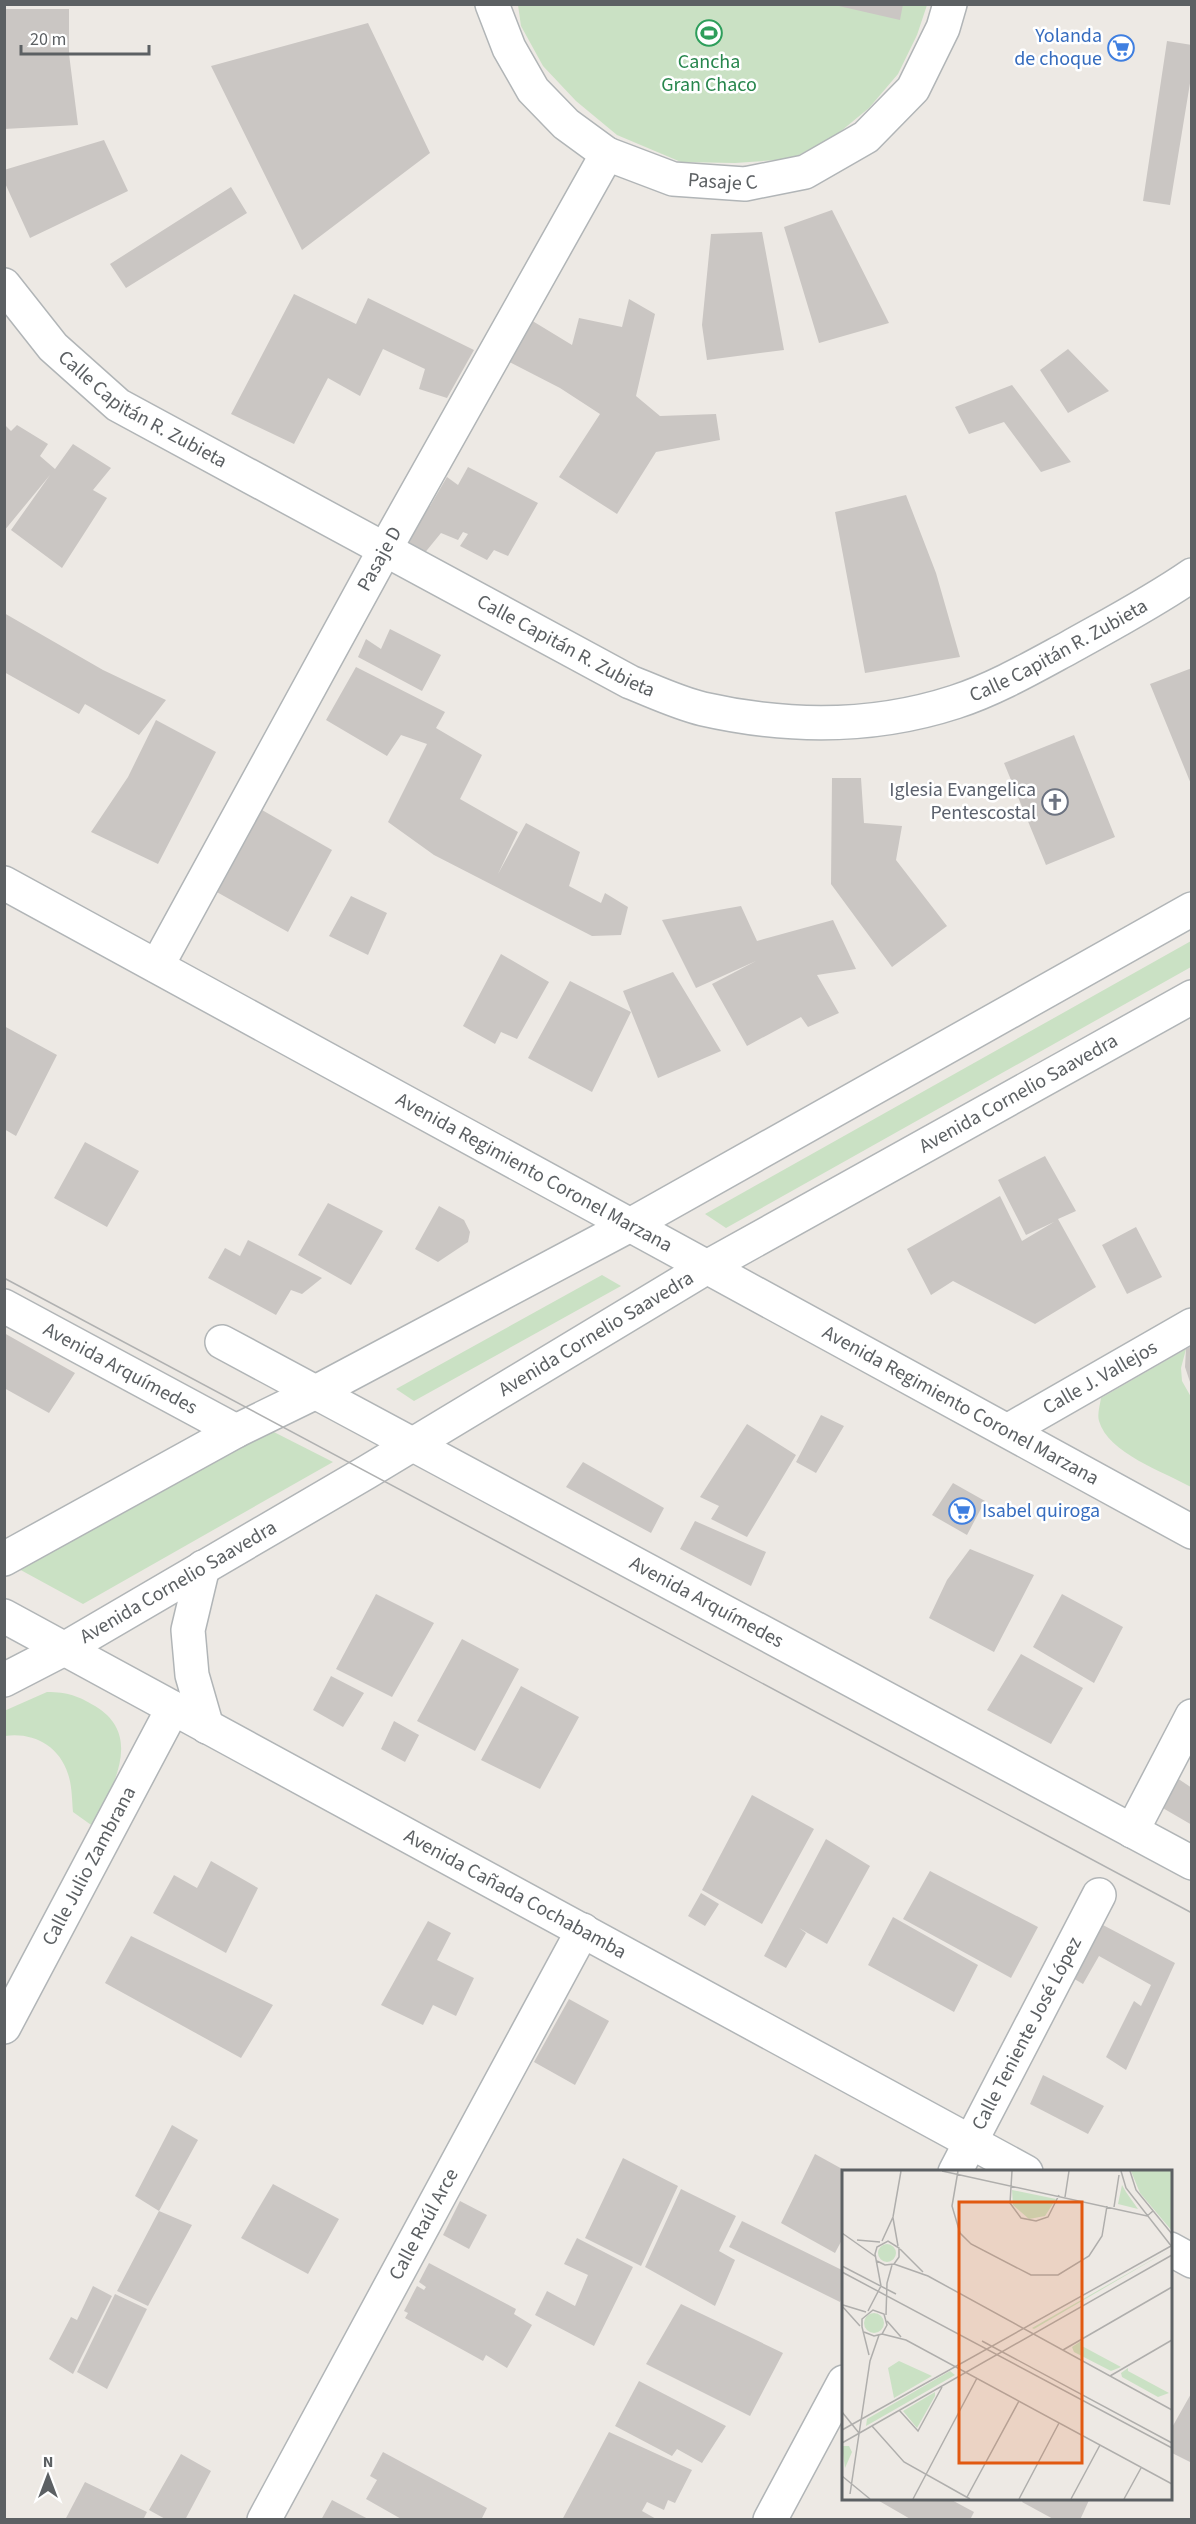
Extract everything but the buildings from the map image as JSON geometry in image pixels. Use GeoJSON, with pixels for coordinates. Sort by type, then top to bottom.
{"type":"FeatureCollection","features":[{"type":"Feature","properties":{"kind":"street","name":"Pasaje C"},"geometry":{"type":"LineString","coordinates":[[492,4],[509,48],[533,90],[566,124],[607,154],[673,179],[745,184],[805,172],[866,137],[913,89],[943,28],[950,4]]}},
{"type":"Feature","properties":{"kind":"street","name":"Pasaje D"},"geometry":{"type":"LineString","coordinates":[[157,966],[384,550],[607,154]]}},
{"type":"Feature","properties":{"kind":"street","name":"Calle Capitán R. Zubieta"},"geometry":{"type":"LineString","coordinates":[[4,285],[53,347],[118,405],[630,682],[700,709],[777,723],[849,723],[908,715],[956,702],[1018,675],[1157,599],[1191,575]]}},
{"type":"Feature","properties":{"kind":"street","name":"Avenida Regimiento Coronel Marzana"},"geometry":{"type":"LineString","coordinates":[[4,882],[558,1186],[632,1224],[706,1267],[1009,1430],[1191,1532]]}},
{"type":"Feature","properties":{"kind":"street"},"geometry":{"type":"LineString","coordinates":[[4,1559],[236,1431],[316,1392],[632,1224],[1191,909]]}},
{"type":"Feature","properties":{"kind":"street","name":"Avenida Cornelio Saavedra"},"geometry":{"type":"LineString","coordinates":[[4,1680],[64,1649],[413,1444],[706,1267],[1191,997]]}},
{"type":"Feature","properties":{"kind":"street","name":"Avenida Arquímedes"},"geometry":{"type":"LineString","coordinates":[[4,1306],[236,1431]]}},
{"type":"Feature","properties":{"kind":"street","name":"Calle J. Vallejos"},"geometry":{"type":"LineString","coordinates":[[1009,1430],[1191,1325]]}},
{"type":"Feature","properties":{"kind":"street","name":"Avenida Arquímedes"},"geometry":{"type":"LineString","coordinates":[[222,1342],[1191,1863]]}},
{"type":"Feature","properties":{"kind":"street"},"geometry":{"type":"LineString","coordinates":[[203,1567],[188,1630],[192,1675],[207,1727]]}},
{"type":"Feature","properties":{"kind":"street","name":"Avenida Cañada Cochabamba"},"geometry":{"type":"LineString","coordinates":[[4,1616],[1022,2170]]}},
{"type":"Feature","properties":{"kind":"street","name":"Calle Julio Zambrana"},"geometry":{"type":"LineString","coordinates":[[4,2027],[173,1708]]}},
{"type":"Feature","properties":{"kind":"street"},"geometry":{"type":"LineString","coordinates":[[1132,1831],[1191,1716]]}},
{"type":"Feature","properties":{"kind":"street","name":"Calle Teniente José López"},"geometry":{"type":"LineString","coordinates":[[956,2170],[1099,1895]]}},
{"type":"Feature","properties":{"kind":"street","name":"Calle Raúl Arce"},"geometry":{"type":"LineString","coordinates":[[264,2520],[583,1930]]}},
{"type":"Feature","properties":{"kind":"street"},"geometry":{"type":"LineString","coordinates":[[1172,2250],[1191,2261]]}},
{"type":"Feature","properties":{"kind":"street"},"geometry":{"type":"LineString","coordinates":[[771,2520],[842,2384]]}},
{"type":"Feature","properties":{"kind":"green space"},"geometry":{"type":"Polygon","coordinates":[[[518,5],[927,5],[917,35],[898,74],[869,108],[835,136],[791,159],[735,163],[681,162],[617,135],[576,101],[543,66],[521,26],[518,5]]]}},
{"type":"Feature","properties":{"kind":"green space"},"geometry":{"type":"Polygon","coordinates":[[[1191,941],[1191,967],[726,1228],[705,1214],[1191,941]]]}},
{"type":"Feature","properties":{"kind":"green space"},"geometry":{"type":"Polygon","coordinates":[[[602,1275],[621,1286],[414,1401],[396,1389],[602,1275]]]}},
{"type":"Feature","properties":{"kind":"green space"},"geometry":{"type":"Polygon","coordinates":[[[1186,1349],[1181,1368],[1182,1381],[1191,1397],[1191,1487],[1152,1468],[1113,1443],[1104,1432],[1098,1415],[1101,1398],[1186,1349]]]}},
{"type":"Feature","properties":{"kind":"green space"},"geometry":{"type":"Polygon","coordinates":[[[264,1427],[333,1462],[83,1604],[17,1568],[264,1427]]]}},
{"type":"Feature","properties":{"kind":"green space"},"geometry":{"type":"Polygon","coordinates":[[[47,1692],[78,1697],[95,1706],[110,1718],[118,1732],[121,1747],[120,1763],[94,1827],[73,1812],[68,1774],[58,1755],[51,1748],[34,1739],[25,1736],[5,1736],[4,1711],[47,1692]]]}},
{"type":"Feature","properties":{"kind":"tram line"},"geometry":{"type":"LineString","coordinates":[[4,1278],[1192,1913]]}},
{"type":"Feature","properties":{"kind":"place","name":"Cancha Gran Chaco"},"geometry":{"type":"Point","coordinates":[709,33]}},
{"type":"Feature","properties":{"kind":"place","name":"Yolanda de choque"},"geometry":{"type":"Point","coordinates":[1121,48]}},
{"type":"Feature","properties":{"kind":"place","name":"Iglesia Evangelica Pentescostal"},"geometry":{"type":"Point","coordinates":[1055,802]}},
{"type":"Feature","properties":{"kind":"place","name":"Isabel quiroga"},"geometry":{"type":"Point","coordinates":[962,1511]}}]}
